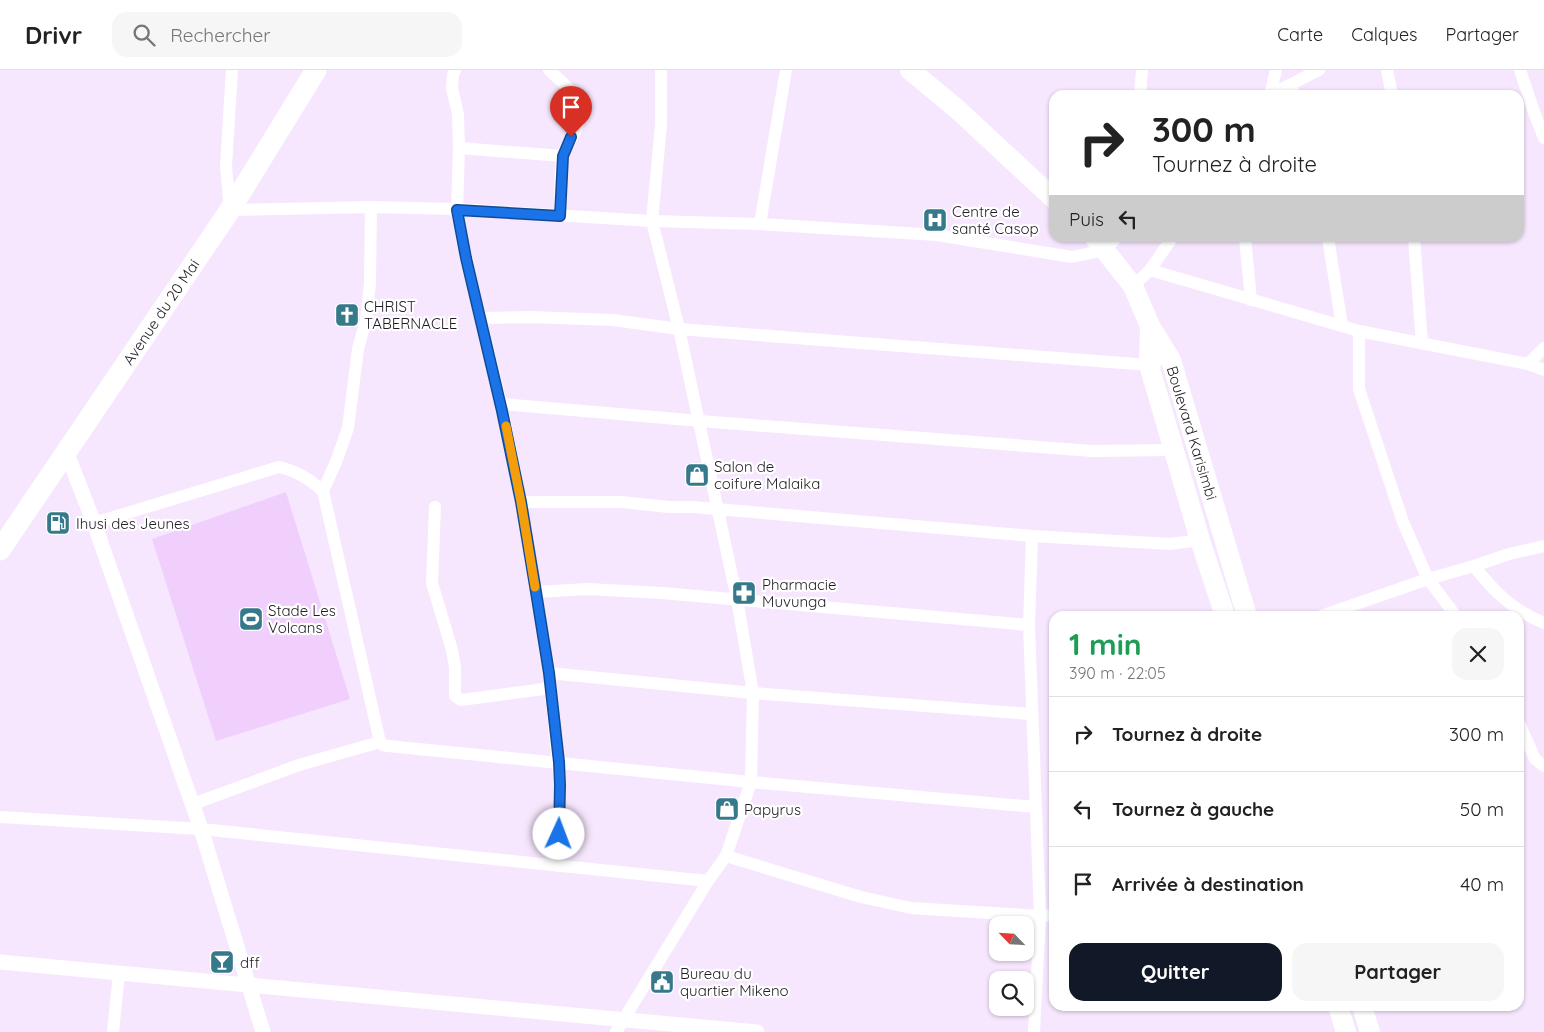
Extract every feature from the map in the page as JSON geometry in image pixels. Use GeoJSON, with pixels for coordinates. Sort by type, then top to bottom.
{"type":"FeatureCollection","features":[{"type":"Feature","properties":{"kind":"highway","name":"Avenue du 20 Mai"},"geometry":{"type":"LineString","coordinates":[[0,550],[230,210],[316,70]]}},
{"type":"Feature","properties":{"kind":"main road"},"geometry":{"type":"LineString","coordinates":[[918,73],[1049,194]]}},
{"type":"Feature","properties":{"kind":"main road","name":"Boulevard Karisimbi"},"geometry":{"type":"LineString","coordinates":[[1105,242],[1133,286],[1150,326],[1170,360],[1245,611]]}},
{"type":"Feature","properties":{"kind":"main road"},"geometry":{"type":"LineString","coordinates":[[1150,326],[1149,365],[1200,540],[1223,611]]}},
{"type":"Feature","properties":{"kind":"main road"},"geometry":{"type":"LineString","coordinates":[[1340,1011],[1346,1032]]}},
{"type":"Feature","properties":{"kind":"main road"},"geometry":{"type":"LineString","coordinates":[[1364,1011],[1370,1032]]}},
{"type":"Feature","properties":{"kind":"street"},"geometry":{"type":"LineString","coordinates":[[232,70],[226,166],[230,210],[371,207],[457,210],[652,222],[760,224],[936,235],[1072,257],[1105,242]]}},
{"type":"Feature","properties":{"kind":"street"},"geometry":{"type":"LineString","coordinates":[[455,70],[452,75],[452,88],[458,114],[457,210],[521,502],[549,673],[559,762],[558,866]]}},
{"type":"Feature","properties":{"kind":"street"},"geometry":{"type":"LineString","coordinates":[[549,70],[570,89],[580,107],[577,129],[567,144],[563,156],[560,216]]}},
{"type":"Feature","properties":{"kind":"street"},"geometry":{"type":"LineString","coordinates":[[620,1026],[708,881],[726,856],[751,782],[753,693],[737,599],[700,422],[652,222],[661,125],[661,70]]}},
{"type":"Feature","properties":{"kind":"street"},"geometry":{"type":"LineString","coordinates":[[760,224],[786,70]]}},
{"type":"Feature","properties":{"kind":"street"},"geometry":{"type":"LineString","coordinates":[[1140,90],[1142,70]]}},
{"type":"Feature","properties":{"kind":"street"},"geometry":{"type":"LineString","coordinates":[[1271,90],[1276,70]]}},
{"type":"Feature","properties":{"kind":"street"},"geometry":{"type":"LineString","coordinates":[[1281,90],[1319,70]]}},
{"type":"Feature","properties":{"kind":"street"},"geometry":{"type":"LineString","coordinates":[[1387,70],[1391,90]]}},
{"type":"Feature","properties":{"kind":"street"},"geometry":{"type":"LineString","coordinates":[[1520,70],[1544,138]]}},
{"type":"Feature","properties":{"kind":"street"},"geometry":{"type":"LineString","coordinates":[[459,148],[563,156]]}},
{"type":"Feature","properties":{"kind":"street"},"geometry":{"type":"LineString","coordinates":[[371,207],[370,284],[366,320],[358,349],[348,428],[323,491],[380,742],[383,745],[751,782],[1036,807]]}},
{"type":"Feature","properties":{"kind":"street"},"geometry":{"type":"LineString","coordinates":[[1133,286],[1150,270],[1169,242]]}},
{"type":"Feature","properties":{"kind":"street"},"geometry":{"type":"LineString","coordinates":[[1246,242],[1251,300]]}},
{"type":"Feature","properties":{"kind":"street"},"geometry":{"type":"LineString","coordinates":[[1329,242],[1342,326]]}},
{"type":"Feature","properties":{"kind":"street"},"geometry":{"type":"LineString","coordinates":[[1414,242],[1422,344]]}},
{"type":"Feature","properties":{"kind":"street"},"geometry":{"type":"LineString","coordinates":[[1150,270],[1359,331],[1528,364],[1544,370]]}},
{"type":"Feature","properties":{"kind":"street"},"geometry":{"type":"LineString","coordinates":[[481,318],[530,317],[613,320],[679,329],[1149,365],[1170,360]]}},
{"type":"Feature","properties":{"kind":"street"},"geometry":{"type":"LineString","coordinates":[[1359,331],[1359,389],[1404,522],[1428,579],[1452,611]]}},
{"type":"Feature","properties":{"kind":"street"},"geometry":{"type":"LineString","coordinates":[[1528,364],[1544,348]]}},
{"type":"Feature","properties":{"kind":"street"},"geometry":{"type":"LineString","coordinates":[[501,404],[700,422],[1092,451],[1173,450]]}},
{"type":"Feature","properties":{"kind":"street"},"geometry":{"type":"LineString","coordinates":[[66,451],[94,523],[201,829],[263,1032]]}},
{"type":"Feature","properties":{"kind":"street"},"geometry":{"type":"LineString","coordinates":[[94,523],[279,467],[301,475],[323,491]]}},
{"type":"Feature","properties":{"kind":"street"},"geometry":{"type":"LineString","coordinates":[[521,502],[621,502],[1032,536],[1170,544],[1200,540]]}},
{"type":"Feature","properties":{"kind":"street"},"geometry":{"type":"LineString","coordinates":[[435,507],[432,583],[452,650],[455,667],[455,696],[461,700],[551,688]]}},
{"type":"Feature","properties":{"kind":"street"},"geometry":{"type":"LineString","coordinates":[[1032,536],[1029,625],[1040,916],[1034,1032]]}},
{"type":"Feature","properties":{"kind":"street"},"geometry":{"type":"LineString","coordinates":[[1335,611],[1428,579],[1509,554],[1544,546]]}},
{"type":"Feature","properties":{"kind":"street"},"geometry":{"type":"LineString","coordinates":[[1474,566],[1502,598],[1520,611]]}},
{"type":"Feature","properties":{"kind":"street"},"geometry":{"type":"LineString","coordinates":[[536,592],[586,589],[737,599],[1029,625]]}},
{"type":"Feature","properties":{"kind":"street"},"geometry":{"type":"LineString","coordinates":[[1524,613],[1544,623]]}},
{"type":"Feature","properties":{"kind":"street"},"geometry":{"type":"LineString","coordinates":[[549,673],[753,693],[1032,714]]}},
{"type":"Feature","properties":{"kind":"street"},"geometry":{"type":"LineString","coordinates":[[1524,734],[1535,759],[1544,766]]}},
{"type":"Feature","properties":{"kind":"street"},"geometry":{"type":"LineString","coordinates":[[192,804],[298,765],[380,742]]}},
{"type":"Feature","properties":{"kind":"street"},"geometry":{"type":"LineString","coordinates":[[0,817],[201,829],[708,881]]}},
{"type":"Feature","properties":{"kind":"street"},"geometry":{"type":"LineString","coordinates":[[726,856],[861,897],[911,908],[1049,915]]}},
{"type":"Feature","properties":{"kind":"street"},"geometry":{"type":"LineString","coordinates":[[0,962],[248,985],[620,1026],[757,1032]]}},
{"type":"Feature","properties":{"kind":"street"},"geometry":{"type":"LineString","coordinates":[[113,1032],[119,974]]}},
{"type":"Feature","properties":{"kind":"shaded area","name":"Stade Les Volcans"},"geometry":{"type":"Polygon","coordinates":[[[286,492],[350,699],[216,741],[152,539],[286,492]]]}},
{"type":"Feature","properties":{"kind":"slow traffic"},"geometry":{"type":"LineString","coordinates":[[506,426],[535,587]]}},
{"type":"Feature","properties":{"kind":"place","name":"Centre de santé Casop"},"geometry":{"type":"Point","coordinates":[935,220]}},
{"type":"Feature","properties":{"kind":"place","name":"CHRIST TABERNACLE"},"geometry":{"type":"Point","coordinates":[347,315]}},
{"type":"Feature","properties":{"kind":"place","name":"Salon de coifure Malaika"},"geometry":{"type":"Point","coordinates":[697,475]}},
{"type":"Feature","properties":{"kind":"place","name":"Ihusi des Jeunes"},"geometry":{"type":"Point","coordinates":[58,523]}},
{"type":"Feature","properties":{"kind":"place","name":"Pharmacie Muvunga"},"geometry":{"type":"Point","coordinates":[744,593]}},
{"type":"Feature","properties":{"kind":"place","name":"Stade Les Volcans"},"geometry":{"type":"Point","coordinates":[251,619]}},
{"type":"Feature","properties":{"kind":"place","name":"Papyrus"},"geometry":{"type":"Point","coordinates":[727,809]}},
{"type":"Feature","properties":{"kind":"place","name":"dff"},"geometry":{"type":"Point","coordinates":[222,962]}},
{"type":"Feature","properties":{"kind":"place","name":"Bureau du quartier Mikeno"},"geometry":{"type":"Point","coordinates":[662,982]}},
{"type":"Feature","properties":{"kind":"route"},"geometry":{"type":"LineString","coordinates":[[559,834],[559,762],[549,673],[536,592],[521,502],[462,240],[457,210],[560,216],[563,156],[571,137]]}}]}
